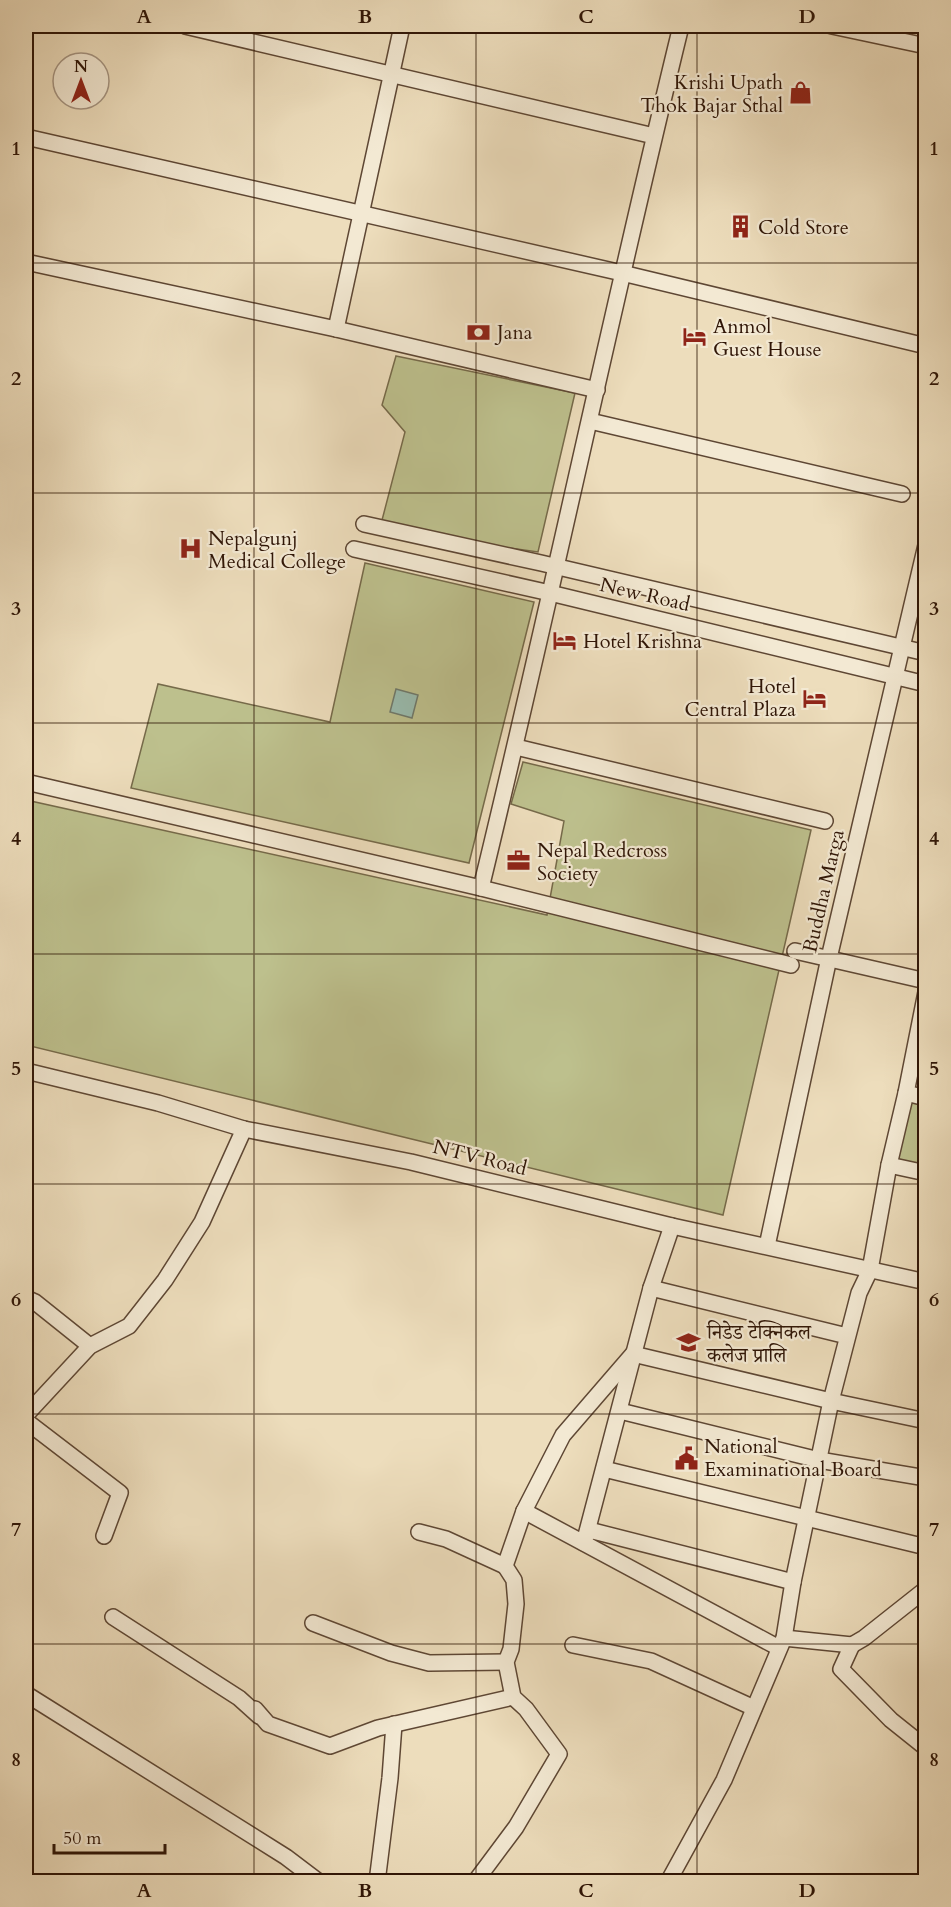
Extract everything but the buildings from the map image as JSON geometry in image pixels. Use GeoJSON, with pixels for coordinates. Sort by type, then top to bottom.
{"type":"FeatureCollection","features":[{"type":"Feature","properties":{"kind":"street"},"geometry":{"type":"LineString","coordinates":[[185,26],[654,136]]}},
{"type":"Feature","properties":{"kind":"street"},"geometry":{"type":"LineString","coordinates":[[336,329],[402,26]]}},
{"type":"Feature","properties":{"kind":"street"},"geometry":{"type":"LineString","coordinates":[[481,888],[516,747],[622,273],[681,26]]}},
{"type":"Feature","properties":{"kind":"street"},"geometry":{"type":"LineString","coordinates":[[832,26],[926,46]]}},
{"type":"Feature","properties":{"kind":"street"},"geometry":{"type":"LineString","coordinates":[[26,137],[622,273],[926,346]]}},
{"type":"Feature","properties":{"kind":"street"},"geometry":{"type":"LineString","coordinates":[[26,262],[336,329],[597,390]]}},
{"type":"Feature","properties":{"kind":"street"},"geometry":{"type":"LineString","coordinates":[[590,421],[902,494]]}},
{"type":"Feature","properties":{"kind":"street","name":"New Road"},"geometry":{"type":"LineString","coordinates":[[364,524],[926,653]]}},
{"type":"Feature","properties":{"kind":"street","name":"Buddha Marga"},"geometry":{"type":"LineString","coordinates":[[767,1246],[829,958],[926,545]]}},
{"type":"Feature","properties":{"kind":"street","name":"New Road"},"geometry":{"type":"LineString","coordinates":[[354,549],[550,593],[926,684]]}},
{"type":"Feature","properties":{"kind":"street"},"geometry":{"type":"LineString","coordinates":[[516,747],[825,820]]}},
{"type":"Feature","properties":{"kind":"street"},"geometry":{"type":"LineString","coordinates":[[26,782],[793,958],[829,958],[926,981]]}},
{"type":"Feature","properties":{"kind":"street"},"geometry":{"type":"LineString","coordinates":[[668,1881],[724,1780],[782,1643],[831,1401],[859,1293],[870,1270],[889,1165],[926,992]]}},
{"type":"Feature","properties":{"kind":"street","name":"NTV Road"},"geometry":{"type":"LineString","coordinates":[[26,1071],[158,1103],[244,1129],[411,1162],[672,1226],[926,1282]]}},
{"type":"Feature","properties":{"kind":"street"},"geometry":{"type":"LineString","coordinates":[[906,1093],[926,1098]]}},
{"type":"Feature","properties":{"kind":"street"},"geometry":{"type":"LineString","coordinates":[[26,1414],[90,1346],[129,1326],[165,1280],[202,1222],[244,1129]]}},
{"type":"Feature","properties":{"kind":"street"},"geometry":{"type":"LineString","coordinates":[[889,1165],[926,1173]]}},
{"type":"Feature","properties":{"kind":"street"},"geometry":{"type":"LineString","coordinates":[[587,1536],[651,1288],[672,1226]]}},
{"type":"Feature","properties":{"kind":"street"},"geometry":{"type":"LineString","coordinates":[[651,1288],[847,1336]]}},
{"type":"Feature","properties":{"kind":"street"},"geometry":{"type":"LineString","coordinates":[[26,1298],[35,1302],[90,1346]]}},
{"type":"Feature","properties":{"kind":"street"},"geometry":{"type":"LineString","coordinates":[[633,1354],[926,1421]]}},
{"type":"Feature","properties":{"kind":"street"},"geometry":{"type":"LineString","coordinates":[[505,1566],[524,1510],[563,1435],[633,1354]]}},
{"type":"Feature","properties":{"kind":"street"},"geometry":{"type":"LineString","coordinates":[[620,1411],[819,1460],[926,1478]]}},
{"type":"Feature","properties":{"kind":"street"},"geometry":{"type":"LineString","coordinates":[[26,1421],[120,1493],[104,1536]]}},
{"type":"Feature","properties":{"kind":"street"},"geometry":{"type":"LineString","coordinates":[[604,1469],[926,1547]]}},
{"type":"Feature","properties":{"kind":"street"},"geometry":{"type":"LineString","coordinates":[[524,1510],[587,1536],[782,1643],[852,1645],[926,1589]]}},
{"type":"Feature","properties":{"kind":"street"},"geometry":{"type":"LineString","coordinates":[[420,1532],[446,1539],[505,1566],[514,1580],[516,1604],[511,1649],[506,1662],[513,1697],[526,1709],[559,1754],[516,1827],[475,1881]]}},
{"type":"Feature","properties":{"kind":"street"},"geometry":{"type":"LineString","coordinates":[[587,1536],[793,1582]]}},
{"type":"Feature","properties":{"kind":"street"},"geometry":{"type":"LineString","coordinates":[[113,1617],[239,1698],[268,1724],[330,1746],[394,1724],[513,1697]]}},
{"type":"Feature","properties":{"kind":"street"},"geometry":{"type":"LineString","coordinates":[[313,1623],[391,1653],[429,1663],[506,1662]]}},
{"type":"Feature","properties":{"kind":"street"},"geometry":{"type":"LineString","coordinates":[[573,1645],[651,1661],[754,1708]]}},
{"type":"Feature","properties":{"kind":"street"},"geometry":{"type":"LineString","coordinates":[[852,1645],[841,1668],[891,1720],[926,1748]]}},
{"type":"Feature","properties":{"kind":"street"},"geometry":{"type":"LineString","coordinates":[[26,1694],[286,1857],[319,1881]]}},
{"type":"Feature","properties":{"kind":"street"},"geometry":{"type":"LineString","coordinates":[[255,1709],[268,1724]]}},
{"type":"Feature","properties":{"kind":"street"},"geometry":{"type":"LineString","coordinates":[[377,1881],[390,1778],[394,1724]]}},
{"type":"Feature","properties":{"kind":"green space"},"geometry":{"type":"Polygon","coordinates":[[[396,356],[575,393],[538,552],[480,544],[381,524],[405,432],[382,405],[396,356]]]}},
{"type":"Feature","properties":{"kind":"green space"},"geometry":{"type":"Polygon","coordinates":[[[365,563],[534,602],[469,863],[131,788],[158,684],[330,722],[365,563]]]}},
{"type":"Feature","properties":{"kind":"green space"},"geometry":{"type":"Polygon","coordinates":[[[523,762],[811,830],[723,1215],[26,1045],[26,800],[547,915],[564,821],[511,804],[523,762]]]}},
{"type":"Feature","properties":{"kind":"green space"},"geometry":{"type":"Polygon","coordinates":[[[911,1101],[925,1105],[925,1166],[895,1159],[911,1101]]]}},
{"type":"Feature","properties":{"kind":"shaded area"},"geometry":{"type":"Polygon","coordinates":[[[396,689],[418,695],[412,718],[390,712],[396,689]]]}},
{"type":"Feature","properties":{"kind":"place","name":"Krishi Upath Thok Bajar Sthal"},"geometry":{"type":"Point","coordinates":[801,93]}},
{"type":"Feature","properties":{"kind":"place","name":"Cold Store"},"geometry":{"type":"Point","coordinates":[740,227]}},
{"type":"Feature","properties":{"kind":"place","name":"Jana"},"geometry":{"type":"Point","coordinates":[479,332]}},
{"type":"Feature","properties":{"kind":"place","name":"Anmol Guest House"},"geometry":{"type":"Point","coordinates":[695,337]}},
{"type":"Feature","properties":{"kind":"place","name":"Nepalgunj Medical College"},"geometry":{"type":"Point","coordinates":[190,549]}},
{"type":"Feature","properties":{"kind":"place","name":"Hotel Krishna"},"geometry":{"type":"Point","coordinates":[565,641]}},
{"type":"Feature","properties":{"kind":"place","name":"Hotel Central Plaza"},"geometry":{"type":"Point","coordinates":[814,698]}},
{"type":"Feature","properties":{"kind":"place","name":"Nepal Redcross Society"},"geometry":{"type":"Point","coordinates":[519,861]}},
{"type":"Feature","properties":{"kind":"place","name":"निडेड टेक्निकल कलेज प्रालि"},"geometry":{"type":"Point","coordinates":[689,1343]}},
{"type":"Feature","properties":{"kind":"place","name":"National Examinational Board"},"geometry":{"type":"Point","coordinates":[686,1458]}}]}
